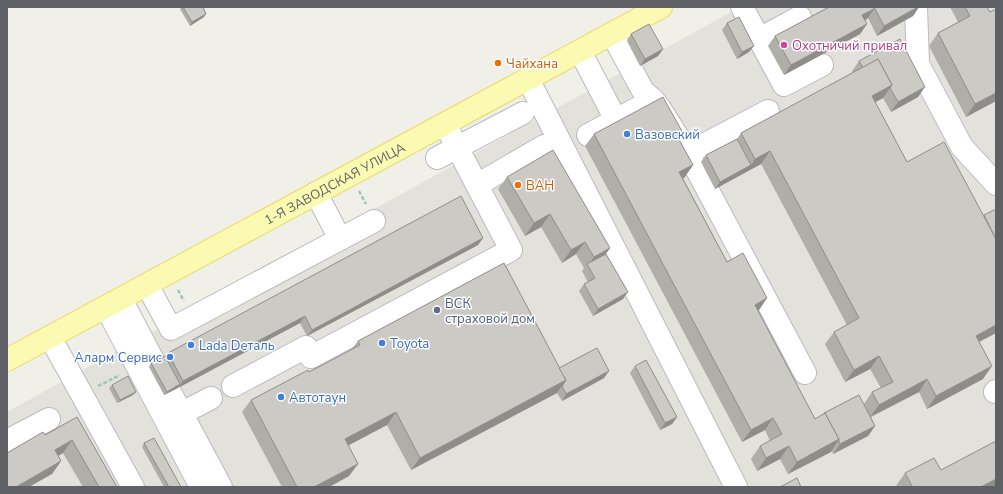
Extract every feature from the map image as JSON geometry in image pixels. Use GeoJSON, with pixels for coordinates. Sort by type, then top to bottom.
{"type":"FeatureCollection","features":[{"type":"Feature","properties":{"kind":"main road","name":"1-Я ЗАВОДСКАЯ УЛИЦА"},"geometry":{"type":"LineString","coordinates":[[7,360],[661,7]]}},
{"type":"Feature","properties":{"kind":"street"},"geometry":{"type":"LineString","coordinates":[[742,7],[784,85],[822,65]]}},
{"type":"Feature","properties":{"kind":"street"},"geometry":{"type":"LineString","coordinates":[[916,7],[918,64],[962,147],[996,184]]}},
{"type":"Feature","properties":{"kind":"street"},"geometry":{"type":"LineString","coordinates":[[759,39],[800,17]]}},
{"type":"Feature","properties":{"kind":"street"},"geometry":{"type":"LineString","coordinates":[[612,34],[642,91],[653,100],[688,153],[805,373]]}},
{"type":"Feature","properties":{"kind":"street"},"geometry":{"type":"LineString","coordinates":[[580,51],[616,120]]}},
{"type":"Feature","properties":{"kind":"street"},"geometry":{"type":"LineString","coordinates":[[528,79],[736,487]]}},
{"type":"Feature","properties":{"kind":"street"},"geometry":{"type":"LineString","coordinates":[[588,135],[653,100]]}},
{"type":"Feature","properties":{"kind":"street"},"geometry":{"type":"LineString","coordinates":[[688,153],[768,111]]}},
{"type":"Feature","properties":{"kind":"street"},"geometry":{"type":"LineString","coordinates":[[437,158],[523,113]]}},
{"type":"Feature","properties":{"kind":"street"},"geometry":{"type":"LineString","coordinates":[[233,386],[306,347],[311,357],[512,250],[445,124]]}},
{"type":"Feature","properties":{"kind":"street"},"geometry":{"type":"LineString","coordinates":[[477,185],[544,146]]}},
{"type":"Feature","properties":{"kind":"street"},"geometry":{"type":"LineString","coordinates":[[316,193],[340,239]]}},
{"type":"Feature","properties":{"kind":"street"},"geometry":{"type":"LineString","coordinates":[[171,329],[374,221]]}},
{"type":"Feature","properties":{"kind":"street"},"geometry":{"type":"LineString","coordinates":[[146,359],[176,339],[147,285]]}},
{"type":"Feature","properties":{"kind":"street"},"geometry":{"type":"LineString","coordinates":[[113,303],[146,359],[174,418],[201,487]]}},
{"type":"Feature","properties":{"kind":"street"},"geometry":{"type":"LineString","coordinates":[[50,337],[132,487]]}},
{"type":"Feature","properties":{"kind":"street"},"geometry":{"type":"LineString","coordinates":[[170,392],[174,418],[221,487]]}},
{"type":"Feature","properties":{"kind":"street"},"geometry":{"type":"LineString","coordinates":[[174,418],[211,398]]}},
{"type":"Feature","properties":{"kind":"street"},"geometry":{"type":"LineString","coordinates":[[7,441],[49,419]]}},
{"type":"Feature","properties":{"kind":"shaded area"},"geometry":{"type":"Polygon","coordinates":[[[740,7],[996,7],[996,487],[7,487],[7,412],[740,7]]]}},
{"type":"Feature","properties":{"kind":"building"},"geometry":{"type":"Polygon","coordinates":[[[183,7],[203,7],[206,14],[192,22],[183,7]]]}},
{"type":"Feature","properties":{"kind":"building"},"geometry":{"type":"Polygon","coordinates":[[[829,7],[873,7],[874,9],[862,15],[867,24],[791,65],[775,36],[829,7]]]}},
{"type":"Feature","properties":{"kind":"building"},"geometry":{"type":"Polygon","coordinates":[[[874,7],[918,7],[884,26],[874,7]]]}},
{"type":"Feature","properties":{"kind":"building"},"geometry":{"type":"Polygon","coordinates":[[[965,7],[987,7],[990,12],[996,9],[996,93],[975,104],[938,33],[970,16],[965,7]]]}},
{"type":"Feature","properties":{"kind":"building"},"geometry":{"type":"Polygon","coordinates":[[[739,17],[754,46],[742,52],[727,23],[739,17]]]}},
{"type":"Feature","properties":{"kind":"building"},"geometry":{"type":"Polygon","coordinates":[[[649,24],[663,49],[645,59],[631,34],[649,24]]]}},
{"type":"Feature","properties":{"kind":"building"},"geometry":{"type":"Polygon","coordinates":[[[900,39],[925,87],[898,102],[890,88],[892,85],[878,59],[863,68],[859,61],[900,39]]]}},
{"type":"Feature","properties":{"kind":"building"},"geometry":{"type":"Polygon","coordinates":[[[878,59],[892,85],[872,96],[907,162],[944,142],[996,239],[996,325],[976,336],[992,366],[936,396],[927,379],[879,405],[872,392],[893,382],[879,356],[854,370],[834,332],[859,318],[770,151],[755,159],[741,133],[878,59]]]}},
{"type":"Feature","properties":{"kind":"building"},"geometry":{"type":"Polygon","coordinates":[[[663,97],[683,133],[677,136],[693,165],[679,172],[727,262],[743,253],[767,298],[755,305],[815,419],[825,413],[839,439],[797,462],[789,446],[766,458],[760,446],[782,434],[773,418],[751,430],[594,134],[663,97]]]}},
{"type":"Feature","properties":{"kind":"building"},"geometry":{"type":"Polygon","coordinates":[[[737,139],[751,165],[720,182],[706,155],[737,139]]]}},
{"type":"Feature","properties":{"kind":"building"},"geometry":{"type":"Polygon","coordinates":[[[553,150],[610,248],[594,257],[585,242],[571,250],[550,214],[534,223],[507,177],[553,150]]]}},
{"type":"Feature","properties":{"kind":"building"},"geometry":{"type":"Polygon","coordinates":[[[461,196],[483,238],[312,330],[305,316],[183,381],[168,353],[461,196]]]}},
{"type":"Feature","properties":{"kind":"building"},"geometry":{"type":"Polygon","coordinates":[[[996,209],[996,239],[984,215],[996,209]]]}},
{"type":"Feature","properties":{"kind":"building"},"geometry":{"type":"Polygon","coordinates":[[[606,254],[628,292],[598,309],[584,284],[595,278],[587,264],[606,254]]]}},
{"type":"Feature","properties":{"kind":"building"},"geometry":{"type":"Polygon","coordinates":[[[504,263],[566,380],[420,458],[396,412],[345,439],[358,464],[314,487],[297,487],[251,400],[360,345],[358,341],[504,263]]]}},
{"type":"Feature","properties":{"kind":"building"},"geometry":{"type":"Polygon","coordinates":[[[597,348],[609,371],[566,394],[562,386],[566,380],[559,368],[597,348]]]}},
{"type":"Feature","properties":{"kind":"building"},"geometry":{"type":"Polygon","coordinates":[[[165,356],[180,384],[167,392],[151,363],[165,356]]]}},
{"type":"Feature","properties":{"kind":"building"},"geometry":{"type":"Polygon","coordinates":[[[646,360],[677,417],[665,423],[635,366],[646,360]]]}},
{"type":"Feature","properties":{"kind":"building"},"geometry":{"type":"Polygon","coordinates":[[[128,376],[136,392],[120,400],[112,385],[128,376]]]}},
{"type":"Feature","properties":{"kind":"building"},"geometry":{"type":"Polygon","coordinates":[[[859,395],[875,426],[840,444],[839,439],[824,413],[859,395]]]}},
{"type":"Feature","properties":{"kind":"building"},"geometry":{"type":"Polygon","coordinates":[[[77,417],[117,487],[99,487],[72,440],[55,450],[61,461],[16,487],[7,487],[7,453],[43,432],[45,435],[77,417]]]}},
{"type":"Feature","properties":{"kind":"building"},"geometry":{"type":"Polygon","coordinates":[[[154,438],[181,487],[169,487],[144,443],[154,438]]]}},
{"type":"Feature","properties":{"kind":"building"},"geometry":{"type":"Polygon","coordinates":[[[996,441],[996,479],[981,487],[909,487],[912,486],[905,473],[934,458],[941,470],[996,441]]]}},
{"type":"Feature","properties":{"kind":"building"},"geometry":{"type":"Polygon","coordinates":[[[797,478],[801,487],[780,487],[797,478]]]}},
{"type":"Feature","properties":{"kind":"place","name":"Охотничий привал"},"geometry":{"type":"Point","coordinates":[784,45]}},
{"type":"Feature","properties":{"kind":"place","name":"Чайхана"},"geometry":{"type":"Point","coordinates":[498,63]}},
{"type":"Feature","properties":{"kind":"place","name":"Вазовский"},"geometry":{"type":"Point","coordinates":[627,134]}},
{"type":"Feature","properties":{"kind":"place","name":"ВАН"},"geometry":{"type":"Point","coordinates":[518,185]}},
{"type":"Feature","properties":{"kind":"place","name":"ВСК страховой дом"},"geometry":{"type":"Point","coordinates":[437,310]}},
{"type":"Feature","properties":{"kind":"place","name":"Toyota"},"geometry":{"type":"Point","coordinates":[382,343]}},
{"type":"Feature","properties":{"kind":"place","name":"Lada Dеталь"},"geometry":{"type":"Point","coordinates":[191,345]}},
{"type":"Feature","properties":{"kind":"place","name":"Аларм Сервис"},"geometry":{"type":"Point","coordinates":[170,357]}},
{"type":"Feature","properties":{"kind":"place","name":"Автотаун"},"geometry":{"type":"Point","coordinates":[281,397]}}]}
